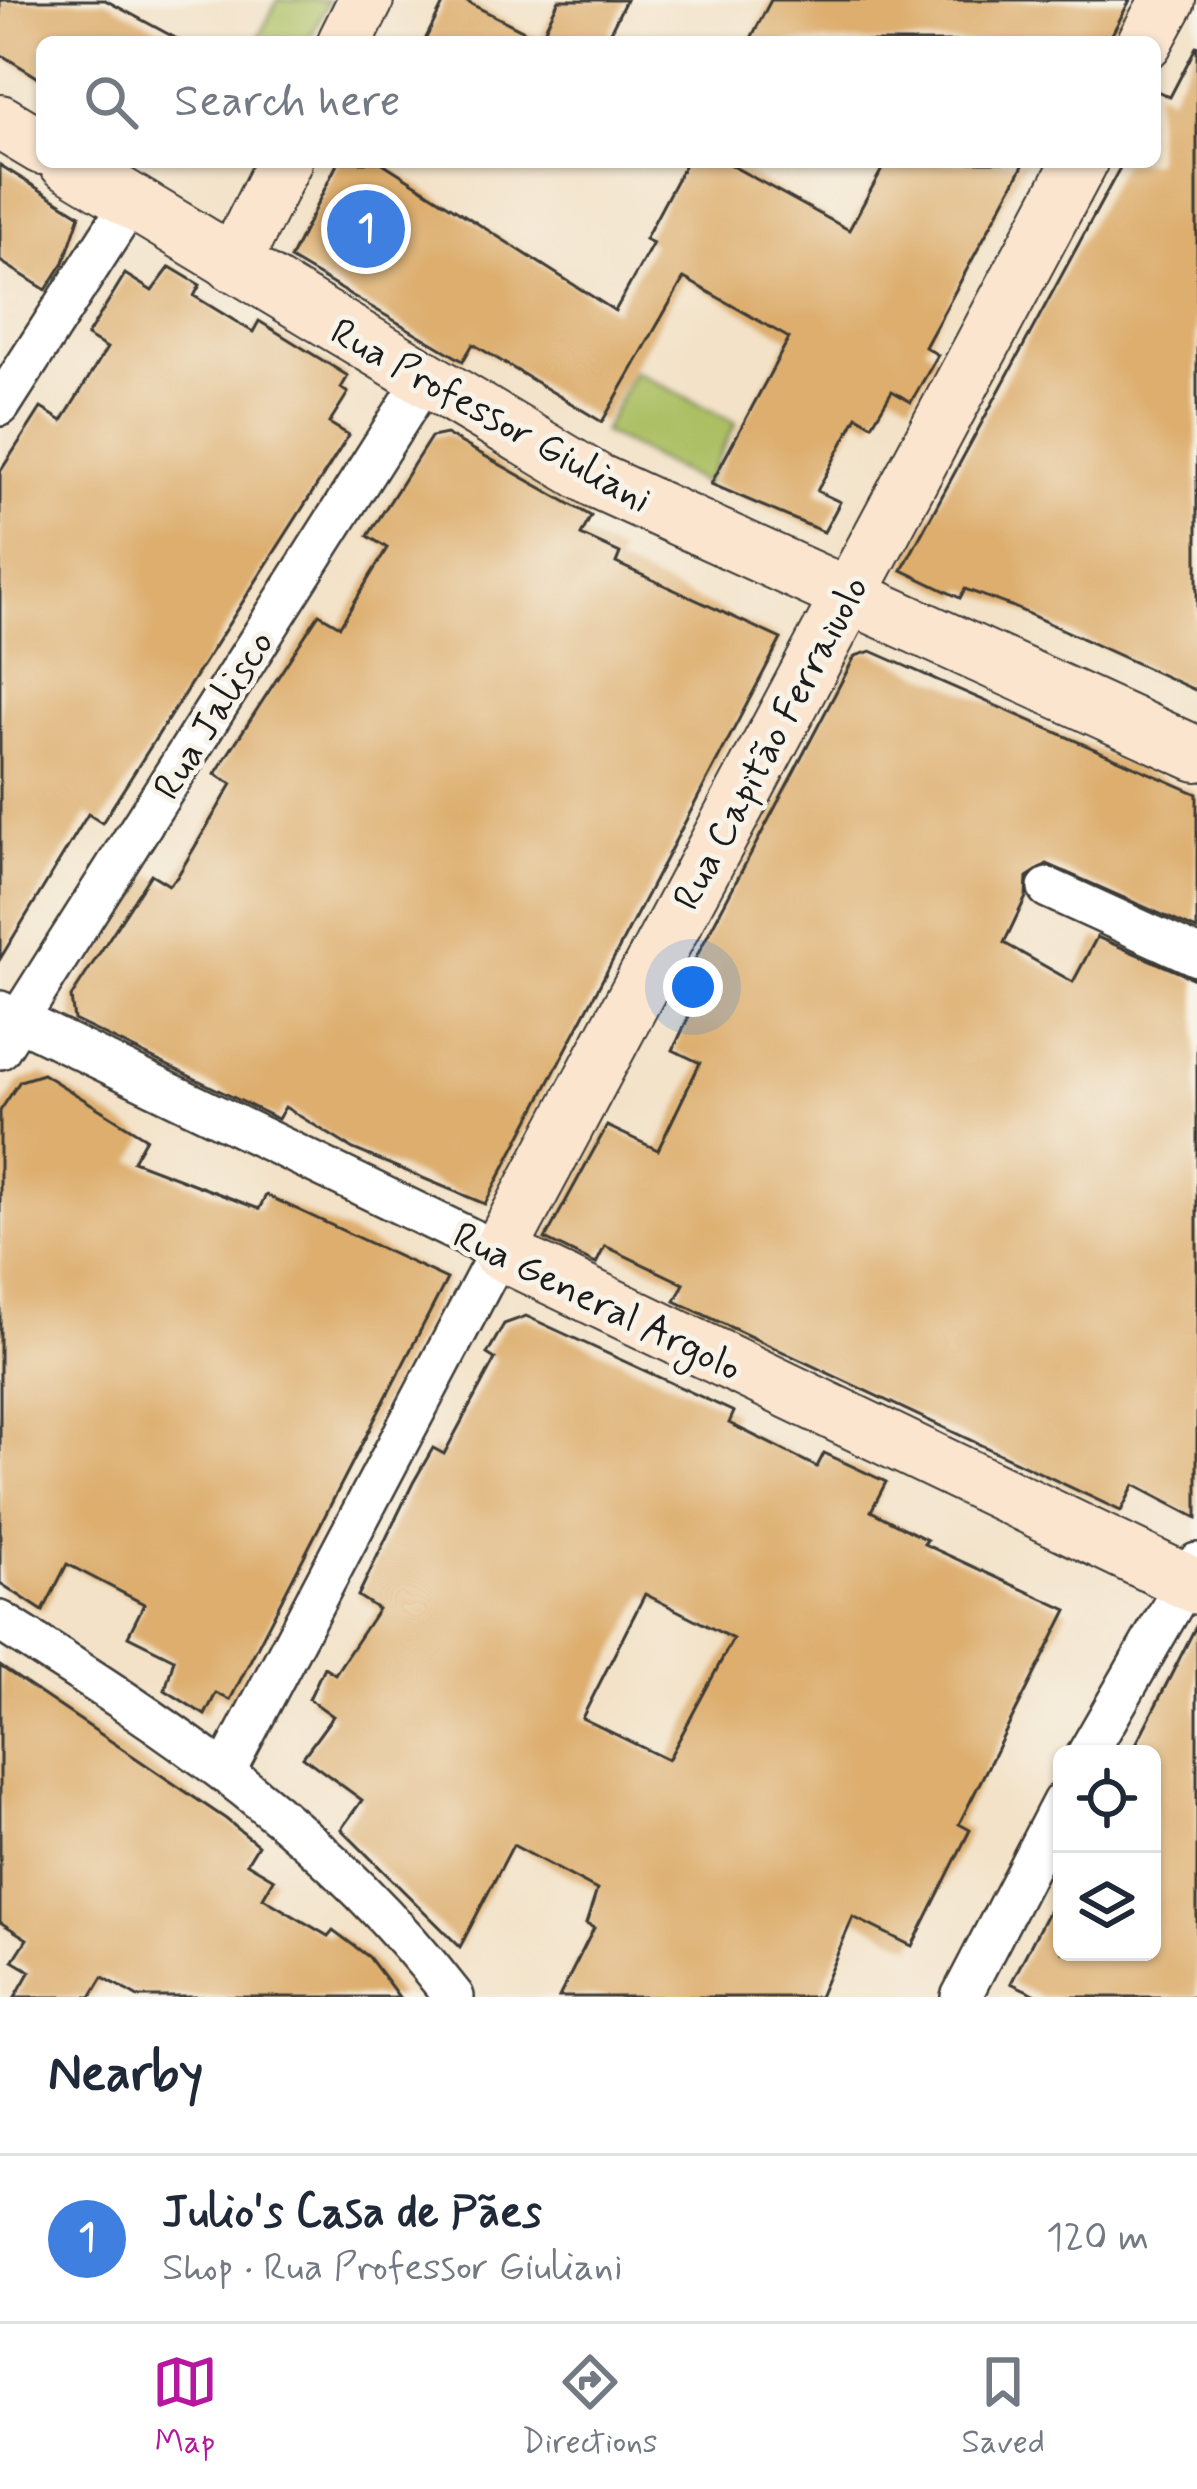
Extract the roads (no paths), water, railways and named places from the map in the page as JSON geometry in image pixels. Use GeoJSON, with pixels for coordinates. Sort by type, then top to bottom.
{"type":"FeatureCollection","features":[{"type":"Feature","properties":{"kind":"street"},"geometry":{"type":"LineString","coordinates":[[348,36],[366,0]]}},
{"type":"Feature","properties":{"kind":"street"},"geometry":{"type":"LineString","coordinates":[[1148,36],[1168,0]]}},
{"type":"Feature","properties":{"kind":"street"},"geometry":{"type":"LineString","coordinates":[[0,122],[36,144]]}},
{"type":"Feature","properties":{"kind":"street","name":"Rua Professor Giuliani"},"geometry":{"type":"LineString","coordinates":[[76,168],[597,482],[1197,754]]}},
{"type":"Feature","properties":{"kind":"street"},"geometry":{"type":"LineString","coordinates":[[233,264],[281,168]]}},
{"type":"Feature","properties":{"kind":"street","name":"Rua Capitão Ferraiuolo"},"geometry":{"type":"LineString","coordinates":[[226,1770],[1077,168]]}},
{"type":"Feature","properties":{"kind":"street"},"geometry":{"type":"LineString","coordinates":[[0,406],[131,202]]}},
{"type":"Feature","properties":{"kind":"street","name":"Rua Jalisco"},"geometry":{"type":"LineString","coordinates":[[6,1027],[424,380]]}},
{"type":"Feature","properties":{"kind":"street"},"geometry":{"type":"LineString","coordinates":[[1048,888],[1197,956]]}},
{"type":"Feature","properties":{"kind":"street","name":"Rua General Argolo"},"geometry":{"type":"LineString","coordinates":[[6,1027],[1193,1577]]}},
{"type":"Feature","properties":{"kind":"street"},"geometry":{"type":"LineString","coordinates":[[1092,1745],[1193,1577]]}},
{"type":"Feature","properties":{"kind":"street"},"geometry":{"type":"LineString","coordinates":[[0,1621],[181,1735],[226,1770],[339,1868],[454,1997]]}},
{"type":"Feature","properties":{"kind":"street"},"geometry":{"type":"LineString","coordinates":[[962,1997],[1053,1820]]}},
{"type":"Feature","properties":{"kind":"place","name":"Julio's Casa de Pães"},"geometry":{"type":"Point","coordinates":[366,229]}}]}
